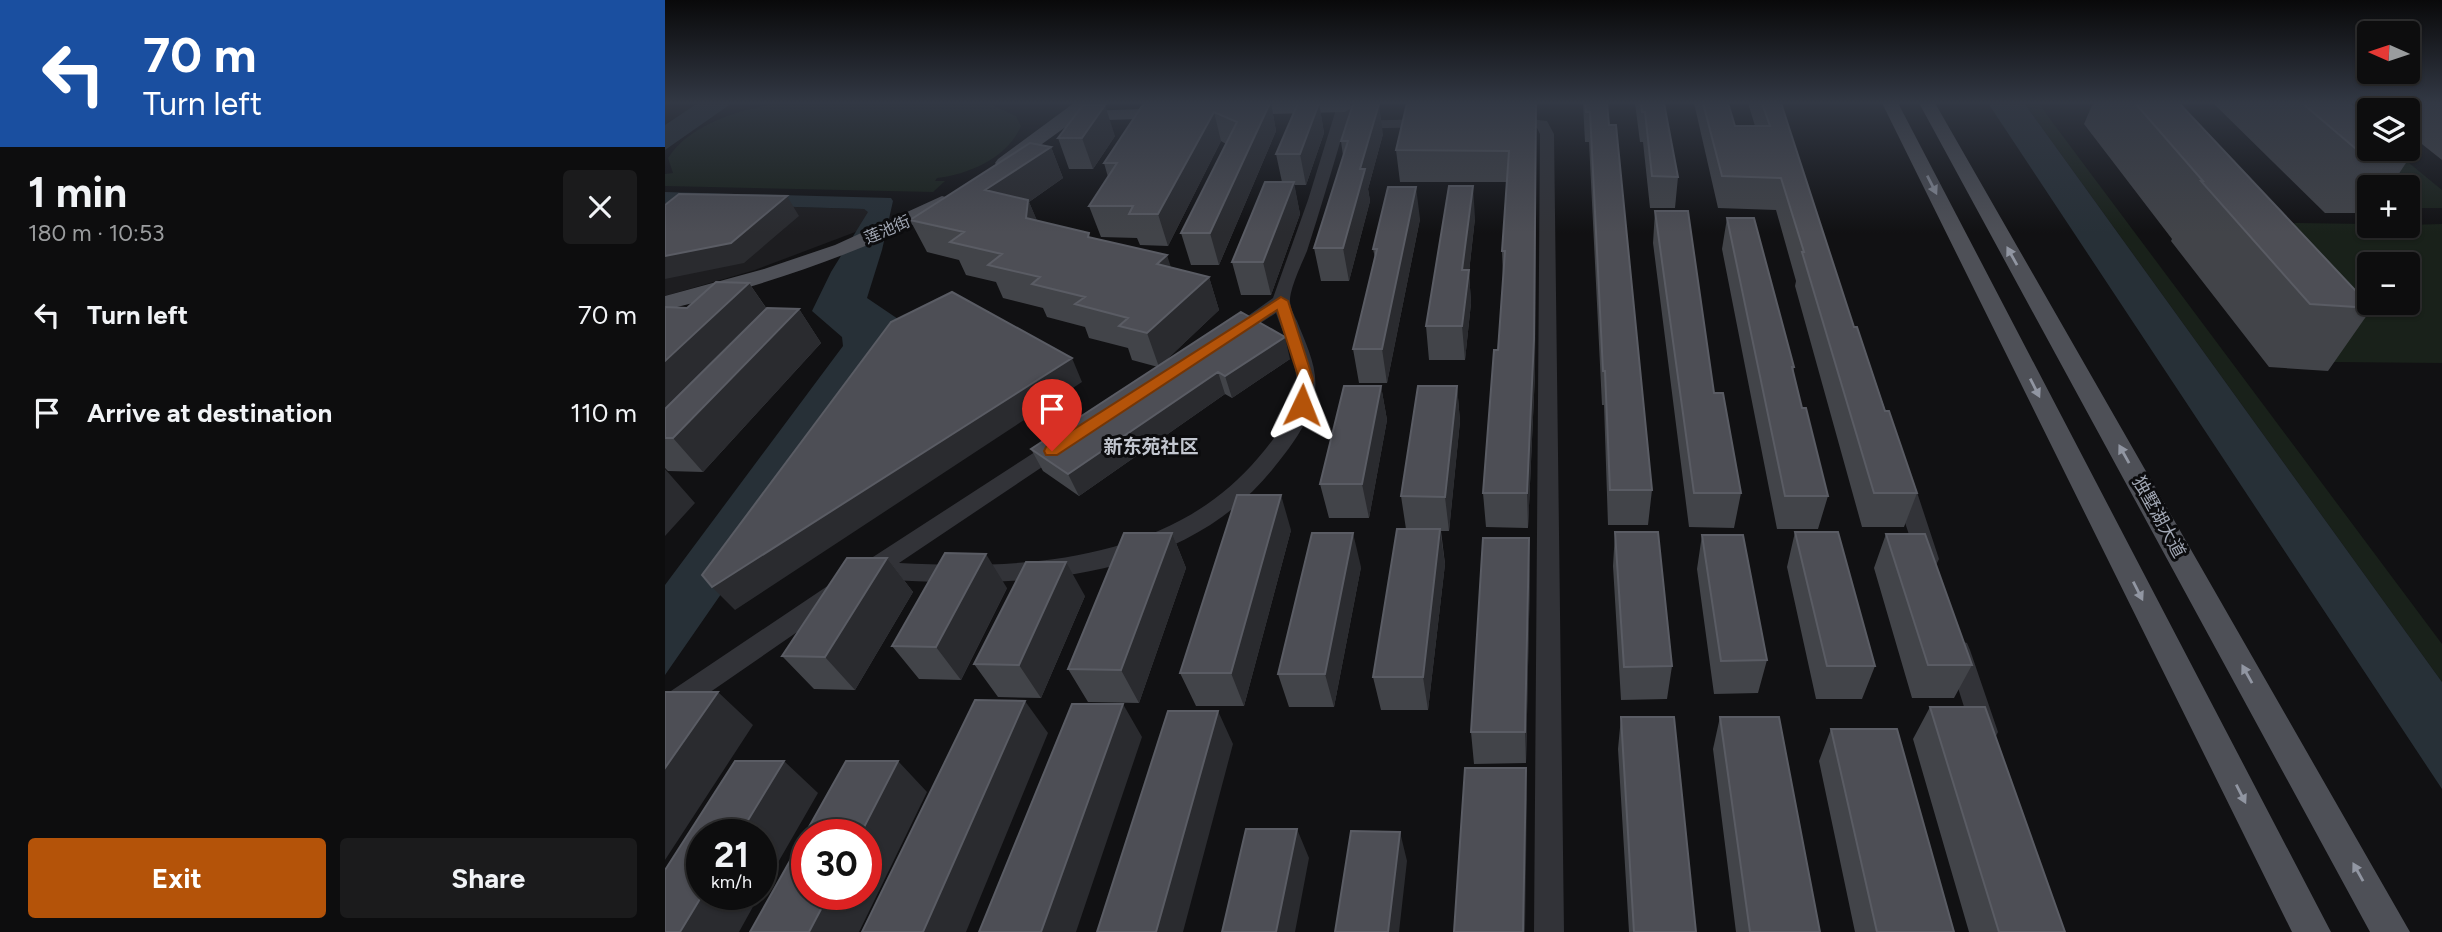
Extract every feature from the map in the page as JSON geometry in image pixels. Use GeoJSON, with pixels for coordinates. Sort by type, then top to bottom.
{"type":"FeatureCollection","features":[{"type":"Feature","properties":{"kind":"main road"},"geometry":{"type":"LineString","coordinates":[[992,171],[1027,146]]}},
{"type":"Feature","properties":{"kind":"main road"},"geometry":{"type":"LineString","coordinates":[[1912,146],[2312,932]]}},
{"type":"Feature","properties":{"kind":"main road","name":"独墅湖大道"},"geometry":{"type":"LineString","coordinates":[[1951,146],[2391,932]]}},
{"type":"Feature","properties":{"kind":"main road","name":"莲池街"},"geometry":{"type":"LineString","coordinates":[[665,303],[837,250],[902,223],[954,194]]}},
{"type":"Feature","properties":{"kind":"street"},"geometry":{"type":"LineString","coordinates":[[871,570],[935,583],[1077,565],[1174,533],[1196,524],[1222,508],[1261,471],[1302,405],[1306,379],[1281,301],[1332,146]]}},
{"type":"Feature","properties":{"kind":"street"},"geometry":{"type":"LineString","coordinates":[[1547,146],[1549,932]]}},
{"type":"Feature","properties":{"kind":"street"},"geometry":{"type":"LineString","coordinates":[[1217,343],[1281,301]]}},
{"type":"Feature","properties":{"kind":"street"},"geometry":{"type":"LineString","coordinates":[[665,709],[1075,436]]}},
{"type":"Feature","properties":{"kind":"street"},"geometry":{"type":"LineString","coordinates":[[1894,456],[1933,575]]}},
{"type":"Feature","properties":{"kind":"street"},"geometry":{"type":"LineString","coordinates":[[1950,625],[1990,748]]}},
{"type":"Feature","properties":{"kind":"shaded area"},"geometry":{"type":"Polygon","coordinates":[[[678,146],[1007,146],[975,168],[937,178],[935,181],[945,181],[933,192],[665,186],[665,174],[673,173],[668,158],[678,146]]]}},
{"type":"Feature","properties":{"kind":"shaded area"},"geometry":{"type":"Polygon","coordinates":[[[2017,146],[2055,146],[2442,682],[2442,789],[2017,146]]]}},
{"type":"Feature","properties":{"kind":"shaded area"},"geometry":{"type":"Polygon","coordinates":[[[2055,146],[2071,146],[2442,644],[2442,682],[2055,146]]]}},
{"type":"Feature","properties":{"kind":"shaded area"},"geometry":{"type":"Polygon","coordinates":[[[2385,161],[2407,161],[2442,190],[2442,208],[2420,208],[2420,175],[2378,175],[2385,161]]]}},
{"type":"Feature","properties":{"kind":"shaded area"},"geometry":{"type":"Polygon","coordinates":[[[665,192],[891,198],[893,201],[882,250],[867,298],[901,321],[903,331],[665,675],[665,585],[843,346],[842,337],[812,311],[831,272],[868,212],[864,209],[665,203],[665,192]]]}},
{"type":"Feature","properties":{"kind":"shaded area"},"geometry":{"type":"Polygon","coordinates":[[[665,203],[864,209],[868,214],[858,231],[755,270],[665,296],[665,203]]]}},
{"type":"Feature","properties":{"kind":"shaded area"},"geometry":{"type":"Polygon","coordinates":[[[2283,224],[2357,224],[2357,238],[2420,238],[2420,225],[2442,224],[2442,363],[2334,362],[2327,354],[2336,354],[2344,348],[2333,336],[2283,224]]]}},
{"type":"Feature","properties":{"kind":"building"},"geometry":{"type":"Polygon","coordinates":[[[1025,146],[1051,147],[985,190],[1028,200],[1026,218],[1089,233],[1088,237],[1167,255],[1157,264],[1209,277],[1147,333],[1119,326],[1128,318],[1075,304],[1085,297],[1032,284],[1040,277],[988,265],[1002,254],[950,242],[964,232],[910,220],[1025,146]]]}},
{"type":"Feature","properties":{"kind":"building"},"geometry":{"type":"Polygon","coordinates":[[[1115,146],[1195,146],[1158,214],[1129,214],[1133,206],[1089,206],[1117,163],[1104,163],[1115,146]]]}},
{"type":"Feature","properties":{"kind":"building"},"geometry":{"type":"Polygon","coordinates":[[[1225,146],[1250,146],[1210,233],[1181,233],[1225,146]]]}},
{"type":"Feature","properties":{"kind":"building"},"geometry":{"type":"Polygon","coordinates":[[[1279,146],[1303,146],[1300,154],[1276,154],[1279,146]]]}},
{"type":"Feature","properties":{"kind":"building"},"geometry":{"type":"Polygon","coordinates":[[[1346,146],[1367,146],[1360,169],[1365,169],[1343,248],[1314,248],[1346,146]]]}},
{"type":"Feature","properties":{"kind":"building"},"geometry":{"type":"Polygon","coordinates":[[[1397,146],[1536,146],[1534,339],[1527,493],[1483,493],[1494,350],[1498,350],[1509,151],[1396,150],[1397,146]]]}},
{"type":"Feature","properties":{"kind":"building"},"geometry":{"type":"Polygon","coordinates":[[[1592,146],[1618,146],[1652,490],[1610,490],[1592,146]]]}},
{"type":"Feature","properties":{"kind":"building"},"geometry":{"type":"Polygon","coordinates":[[[1649,146],[1672,146],[1678,177],[1652,176],[1649,146]]]}},
{"type":"Feature","properties":{"kind":"building"},"geometry":{"type":"Polygon","coordinates":[[[1714,146],[1795,146],[1854,327],[1857,327],[1885,411],[1889,411],[1917,493],[1874,493],[1781,178],[1722,176],[1714,146]]]}},
{"type":"Feature","properties":{"kind":"building"},"geometry":{"type":"Polygon","coordinates":[[[2173,146],[2220,146],[2357,292],[2357,307],[2310,304],[2173,146]]]}},
{"type":"Feature","properties":{"kind":"building"},"geometry":{"type":"Polygon","coordinates":[[[1265,182],[1294,182],[1263,262],[1232,262],[1265,182]]]}},
{"type":"Feature","properties":{"kind":"building"},"geometry":{"type":"Polygon","coordinates":[[[1449,186],[1473,186],[1462,270],[1469,270],[1462,326],[1426,326],[1449,186]]]}},
{"type":"Feature","properties":{"kind":"building"},"geometry":{"type":"Polygon","coordinates":[[[1388,187],[1416,187],[1382,349],[1353,349],[1377,249],[1373,249],[1388,187]]]}},
{"type":"Feature","properties":{"kind":"building"},"geometry":{"type":"Polygon","coordinates":[[[679,194],[787,196],[731,243],[665,256],[665,205],[679,194]]]}},
{"type":"Feature","properties":{"kind":"building"},"geometry":{"type":"Polygon","coordinates":[[[1655,211],[1688,211],[1714,393],[1723,393],[1741,493],[1694,493],[1655,211]]]}},
{"type":"Feature","properties":{"kind":"building"},"geometry":{"type":"Polygon","coordinates":[[[1727,218],[1754,218],[1794,367],[1802,408],[1806,408],[1828,496],[1785,496],[1727,218]]]}},
{"type":"Feature","properties":{"kind":"building"},"geometry":{"type":"Polygon","coordinates":[[[716,282],[749,283],[665,361],[665,307],[687,308],[716,282]]]}},
{"type":"Feature","properties":{"kind":"building"},"geometry":{"type":"Polygon","coordinates":[[[952,292],[1072,358],[712,587],[702,575],[891,322],[952,292]]]}},
{"type":"Feature","properties":{"kind":"building"},"geometry":{"type":"Polygon","coordinates":[[[767,308],[799,309],[673,438],[665,438],[665,409],[767,308]]]}},
{"type":"Feature","properties":{"kind":"building"},"geometry":{"type":"Polygon","coordinates":[[[1241,312],[1285,337],[1225,376],[1218,372],[1068,474],[1031,449],[1241,312]]]}},
{"type":"Feature","properties":{"kind":"building"},"geometry":{"type":"Polygon","coordinates":[[[1344,386],[1381,386],[1362,484],[1320,484],[1344,386]]]}},
{"type":"Feature","properties":{"kind":"building"},"geometry":{"type":"Polygon","coordinates":[[[1418,386],[1457,386],[1445,497],[1401,496],[1418,386]]]}},
{"type":"Feature","properties":{"kind":"building"},"geometry":{"type":"Polygon","coordinates":[[[1237,495],[1281,495],[1231,673],[1180,673],[1237,495]]]}},
{"type":"Feature","properties":{"kind":"building"},"geometry":{"type":"Polygon","coordinates":[[[1397,529],[1440,529],[1423,677],[1373,677],[1397,529]]]}},
{"type":"Feature","properties":{"kind":"building"},"geometry":{"type":"Polygon","coordinates":[[[1615,532],[1658,532],[1672,666],[1624,667],[1615,532]]]}},
{"type":"Feature","properties":{"kind":"building"},"geometry":{"type":"Polygon","coordinates":[[[1795,532],[1838,532],[1875,666],[1827,666],[1795,532]]]}},
{"type":"Feature","properties":{"kind":"building"},"geometry":{"type":"Polygon","coordinates":[[[1124,533],[1172,533],[1121,670],[1068,669],[1124,533]]]}},
{"type":"Feature","properties":{"kind":"building"},"geometry":{"type":"Polygon","coordinates":[[[1312,533],[1353,533],[1325,674],[1278,674],[1312,533]]]}},
{"type":"Feature","properties":{"kind":"building"},"geometry":{"type":"Polygon","coordinates":[[[1886,534],[1925,534],[1972,665],[1928,665],[1886,534]]]}},
{"type":"Feature","properties":{"kind":"building"},"geometry":{"type":"Polygon","coordinates":[[[1702,535],[1743,535],[1767,660],[1721,661],[1702,535]]]}},
{"type":"Feature","properties":{"kind":"building"},"geometry":{"type":"Polygon","coordinates":[[[1483,538],[1529,538],[1525,732],[1471,732],[1483,538]]]}},
{"type":"Feature","properties":{"kind":"building"},"geometry":{"type":"Polygon","coordinates":[[[945,553],[986,554],[936,647],[892,646],[945,553]]]}},
{"type":"Feature","properties":{"kind":"building"},"geometry":{"type":"Polygon","coordinates":[[[847,558],[887,558],[825,657],[782,656],[847,558]]]}},
{"type":"Feature","properties":{"kind":"building"},"geometry":{"type":"Polygon","coordinates":[[[1026,562],[1066,562],[1019,665],[974,664],[1026,562]]]}},
{"type":"Feature","properties":{"kind":"building"},"geometry":{"type":"Polygon","coordinates":[[[665,692],[718,692],[665,768],[665,692]]]}},
{"type":"Feature","properties":{"kind":"building"},"geometry":{"type":"Polygon","coordinates":[[[975,700],[1025,701],[923,932],[862,932],[873,910],[882,910],[882,891],[975,700]]]}},
{"type":"Feature","properties":{"kind":"building"},"geometry":{"type":"Polygon","coordinates":[[[1072,704],[1123,704],[1041,932],[979,932],[1072,704]]]}},
{"type":"Feature","properties":{"kind":"building"},"geometry":{"type":"Polygon","coordinates":[[[1930,707],[1985,707],[2065,932],[1999,932],[1930,707]]]}},
{"type":"Feature","properties":{"kind":"building"},"geometry":{"type":"Polygon","coordinates":[[[1168,711],[1218,711],[1156,932],[1097,932],[1168,711]]]}},
{"type":"Feature","properties":{"kind":"building"},"geometry":{"type":"Polygon","coordinates":[[[1621,717],[1674,717],[1696,932],[1634,932],[1621,717]]]}},
{"type":"Feature","properties":{"kind":"building"},"geometry":{"type":"Polygon","coordinates":[[[1720,717],[1779,717],[1820,932],[1750,932],[1720,717]]]}},
{"type":"Feature","properties":{"kind":"building"},"geometry":{"type":"Polygon","coordinates":[[[1831,729],[1897,729],[1954,932],[1877,932],[1831,729]]]}},
{"type":"Feature","properties":{"kind":"building"},"geometry":{"type":"Polygon","coordinates":[[[735,761],[784,761],[749,819],[698,819],[735,761]]]}},
{"type":"Feature","properties":{"kind":"building"},"geometry":{"type":"Polygon","coordinates":[[[846,761],[898,761],[868,819],[813,819],[846,761]]]}},
{"type":"Feature","properties":{"kind":"building"},"geometry":{"type":"Polygon","coordinates":[[[1465,768],[1526,768],[1523,932],[1454,932],[1465,768]]]}},
{"type":"Feature","properties":{"kind":"building"},"geometry":{"type":"Polygon","coordinates":[[[1246,829],[1297,829],[1276,932],[1222,932],[1246,829]]]}},
{"type":"Feature","properties":{"kind":"building"},"geometry":{"type":"Polygon","coordinates":[[[1351,831],[1400,832],[1388,932],[1335,932],[1351,831]]]}},
{"type":"Feature","properties":{"kind":"building"},"geometry":{"type":"Polygon","coordinates":[[[686,837],[686,910],[693,910],[680,932],[665,932],[665,870],[686,837]]]}},
{"type":"Feature","properties":{"kind":"building"},"geometry":{"type":"Polygon","coordinates":[[[791,859],[791,910],[821,910],[809,932],[750,932],[762,910],[777,910],[777,884],[791,859]]]}},
{"type":"Feature","properties":{"kind":"district","name":"新东苑社区"},"geometry":{"type":"Point","coordinates":[1151,446]}},
{"type":"Feature","properties":{"kind":"route"},"geometry":{"type":"LineString","coordinates":[[1052,451],[1281,301],[1306,379],[1302,405]]}}]}
